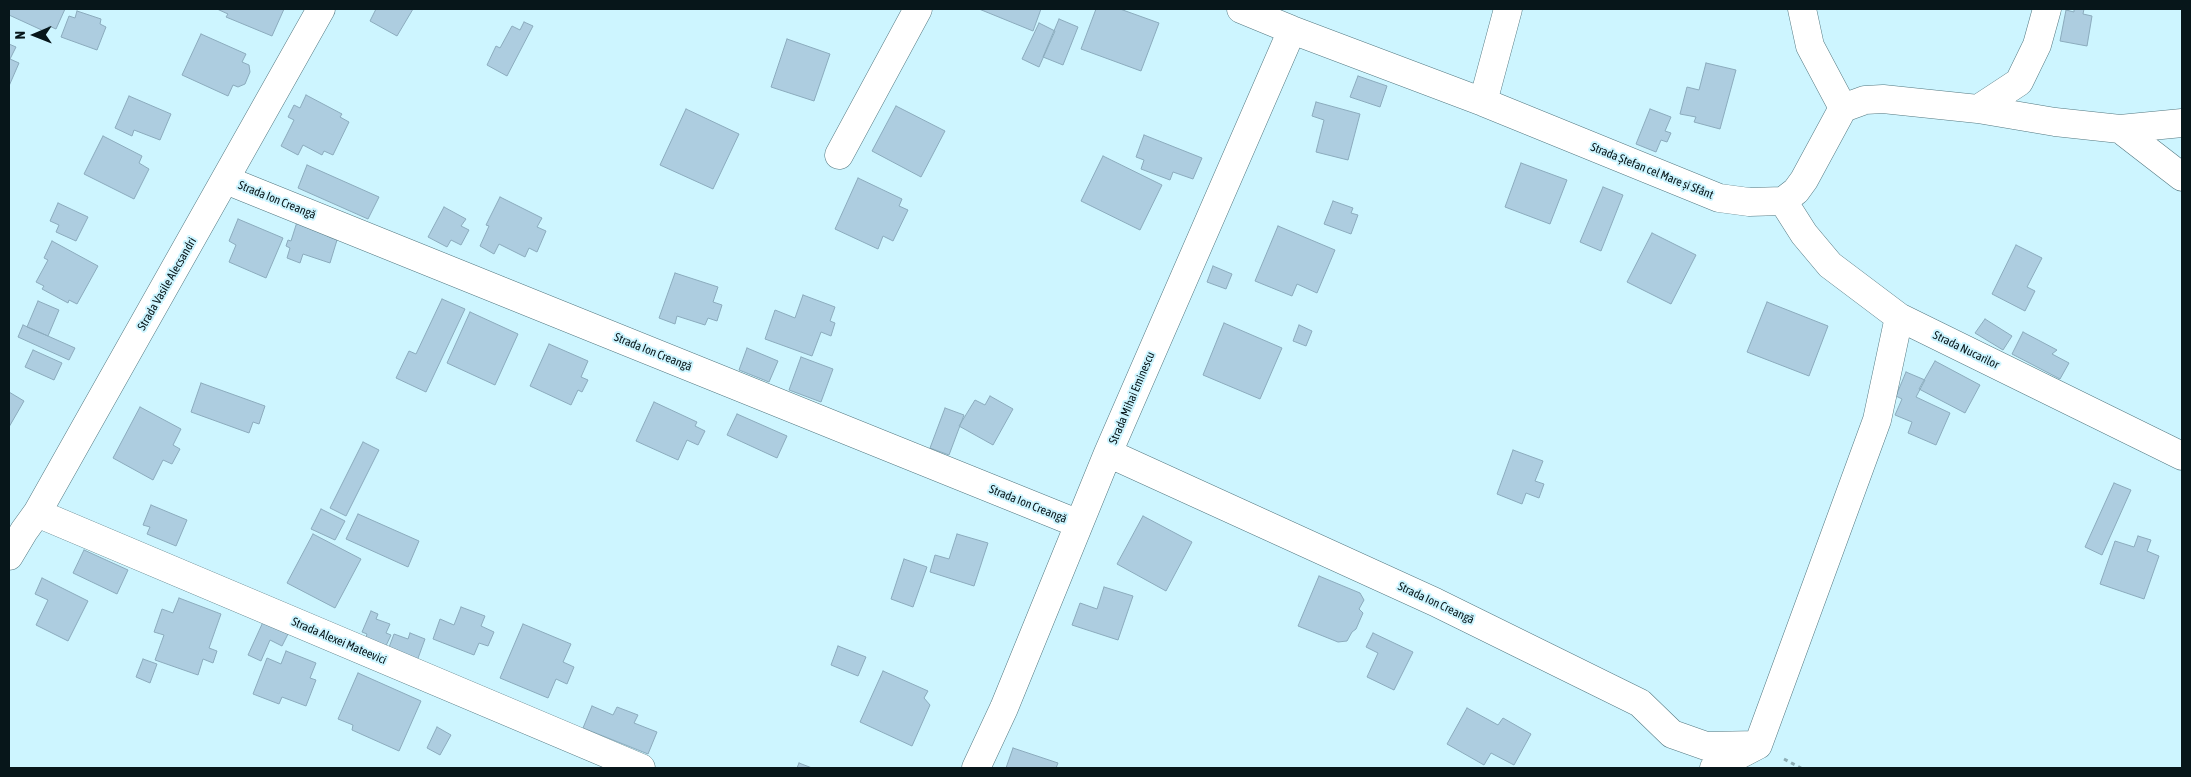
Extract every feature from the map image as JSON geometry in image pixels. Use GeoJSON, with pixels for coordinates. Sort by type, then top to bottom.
{"type":"FeatureCollection","features":[{"type":"Feature","properties":{"kind":"street","name":"Strada Vasile Alecsandri"},"geometry":{"type":"LineString","coordinates":[[9,556],[23,523],[226,180],[322,9]]}},
{"type":"Feature","properties":{"kind":"street"},"geometry":{"type":"LineString","coordinates":[[839,155],[918,9]]}},
{"type":"Feature","properties":{"kind":"street","name":"Strada Ștefan cel Mare și Sfânt"},"geometry":{"type":"LineString","coordinates":[[1241,9],[1483,102],[1719,198],[1750,202],[1783,201]]}},
{"type":"Feature","properties":{"kind":"street"},"geometry":{"type":"LineString","coordinates":[[1483,102],[1508,9]]}},
{"type":"Feature","properties":{"kind":"street"},"geometry":{"type":"LineString","coordinates":[[1802,9],[1810,46],[1843,108]]}},
{"type":"Feature","properties":{"kind":"street"},"geometry":{"type":"LineString","coordinates":[[1978,109],[2018,82],[2037,45],[2048,9]]}},
{"type":"Feature","properties":{"kind":"street","name":"Strada Mihai Eminescu"},"geometry":{"type":"LineString","coordinates":[[976,768],[1004,708],[1108,453],[1292,30]]}},
{"type":"Feature","properties":{"kind":"street"},"geometry":{"type":"LineString","coordinates":[[1783,201],[1796,191],[1804,180],[1843,108],[1865,100],[1883,99],[1978,109],[2055,122],[2120,129],[2182,123]]}},
{"type":"Feature","properties":{"kind":"street"},"geometry":{"type":"LineString","coordinates":[[2120,129],[2182,177]]}},
{"type":"Feature","properties":{"kind":"street","name":"Strada Ion Creangă"},"geometry":{"type":"LineString","coordinates":[[226,180],[1079,524]]}},
{"type":"Feature","properties":{"kind":"street","name":"Strada Nucarilor"},"geometry":{"type":"LineString","coordinates":[[1783,201],[1804,234],[1830,265],[1899,317],[2182,456]]}},
{"type":"Feature","properties":{"kind":"street"},"geometry":{"type":"LineString","coordinates":[[1714,768],[1758,745],[1877,420],[1899,317]]}},
{"type":"Feature","properties":{"kind":"street","name":"Strada Ion Creangă"},"geometry":{"type":"LineString","coordinates":[[1108,453],[1435,602],[1640,703],[1672,734],[1706,746],[1758,745]]}},
{"type":"Feature","properties":{"kind":"street","name":"Strada Alexei Mateevici"},"geometry":{"type":"LineString","coordinates":[[23,523],[641,768]]}},
{"type":"Feature","properties":{"kind":"building"},"geometry":{"type":"Polygon","coordinates":[[[9,9],[65,9],[56,29],[49,26],[46,32],[9,15],[9,9]]]}},
{"type":"Feature","properties":{"kind":"building"},"geometry":{"type":"Polygon","coordinates":[[[217,9],[284,9],[272,36],[226,17],[228,14],[217,9]]]}},
{"type":"Feature","properties":{"kind":"building"},"geometry":{"type":"Polygon","coordinates":[[[376,9],[413,9],[397,36],[370,21],[376,9]]]}},
{"type":"Feature","properties":{"kind":"building"},"geometry":{"type":"Polygon","coordinates":[[[979,9],[1041,9],[1033,31],[979,9]]]}},
{"type":"Feature","properties":{"kind":"building"},"geometry":{"type":"Polygon","coordinates":[[[1096,9],[1120,9],[1159,23],[1141,71],[1081,49],[1096,9]]]}},
{"type":"Feature","properties":{"kind":"building"},"geometry":{"type":"Polygon","coordinates":[[[2074,9],[2084,9],[2083,14],[2092,16],[2087,46],[2060,41],[2066,10],[2074,12],[2074,9]]]}},
{"type":"Feature","properties":{"kind":"building"},"geometry":{"type":"Polygon","coordinates":[[[77,11],[101,19],[100,24],[106,27],[97,50],[61,37],[69,16],[75,18],[77,11]]]}},
{"type":"Feature","properties":{"kind":"building"},"geometry":{"type":"Polygon","coordinates":[[[1059,19],[1078,27],[1063,65],[1043,57],[1059,19]]]}},
{"type":"Feature","properties":{"kind":"building"},"geometry":{"type":"Polygon","coordinates":[[[524,22],[533,26],[507,76],[487,65],[496,46],[500,48],[512,26],[520,30],[524,22]]]}},
{"type":"Feature","properties":{"kind":"building"},"geometry":{"type":"Polygon","coordinates":[[[1039,23],[1055,31],[1039,67],[1022,59],[1039,23]]]}},
{"type":"Feature","properties":{"kind":"building"},"geometry":{"type":"Polygon","coordinates":[[[201,34],[246,54],[242,62],[249,65],[250,72],[245,84],[238,87],[233,85],[228,96],[182,75],[201,34]]]}},
{"type":"Feature","properties":{"kind":"building"},"geometry":{"type":"Polygon","coordinates":[[[787,39],[830,54],[814,101],[771,87],[787,39]]]}},
{"type":"Feature","properties":{"kind":"building"},"geometry":{"type":"Polygon","coordinates":[[[9,44],[16,47],[10,59],[19,63],[9,86],[9,44]]]}},
{"type":"Feature","properties":{"kind":"building"},"geometry":{"type":"Polygon","coordinates":[[[1706,63],[1736,70],[1720,129],[1694,122],[1696,117],[1680,114],[1687,87],[1699,90],[1706,63]]]}},
{"type":"Feature","properties":{"kind":"building"},"geometry":{"type":"Polygon","coordinates":[[[1358,76],[1387,86],[1380,107],[1350,97],[1358,76]]]}},
{"type":"Feature","properties":{"kind":"building"},"geometry":{"type":"Polygon","coordinates":[[[306,95],[342,114],[340,117],[349,122],[333,155],[324,151],[322,155],[303,145],[298,155],[281,146],[294,120],[288,117],[294,105],[300,108],[306,95]]]}},
{"type":"Feature","properties":{"kind":"building"},"geometry":{"type":"Polygon","coordinates":[[[129,96],[171,114],[160,140],[134,130],[132,136],[115,128],[129,96]]]}},
{"type":"Feature","properties":{"kind":"building"},"geometry":{"type":"Polygon","coordinates":[[[1316,102],[1360,114],[1348,160],[1316,152],[1324,120],[1312,116],[1316,102]]]}},
{"type":"Feature","properties":{"kind":"building"},"geometry":{"type":"Polygon","coordinates":[[[896,106],[945,131],[921,177],[872,151],[896,106]]]}},
{"type":"Feature","properties":{"kind":"building"},"geometry":{"type":"Polygon","coordinates":[[[686,109],[739,134],[713,189],[660,165],[686,109]]]}},
{"type":"Feature","properties":{"kind":"building"},"geometry":{"type":"Polygon","coordinates":[[[1650,109],[1671,117],[1665,131],[1671,133],[1667,142],[1661,140],[1656,152],[1636,144],[1650,109]]]}},
{"type":"Feature","properties":{"kind":"building"},"geometry":{"type":"Polygon","coordinates":[[[1144,135],[1202,158],[1193,179],[1173,172],[1170,180],[1141,169],[1144,160],[1136,157],[1144,135]]]}},
{"type":"Feature","properties":{"kind":"building"},"geometry":{"type":"Polygon","coordinates":[[[103,136],[142,156],[139,163],[149,169],[134,199],[84,174],[103,136]]]}},
{"type":"Feature","properties":{"kind":"building"},"geometry":{"type":"Polygon","coordinates":[[[1103,156],[1162,185],[1140,230],[1081,201],[1103,156]]]}},
{"type":"Feature","properties":{"kind":"building"},"geometry":{"type":"Polygon","coordinates":[[[1521,163],[1567,180],[1550,224],[1505,207],[1521,163]]]}},
{"type":"Feature","properties":{"kind":"building"},"geometry":{"type":"Polygon","coordinates":[[[307,165],[379,197],[368,219],[298,188],[307,165]]]}},
{"type":"Feature","properties":{"kind":"building"},"geometry":{"type":"Polygon","coordinates":[[[858,178],[902,199],[899,206],[908,210],[893,241],[883,236],[878,249],[835,229],[858,178]]]}},
{"type":"Feature","properties":{"kind":"building"},"geometry":{"type":"Polygon","coordinates":[[[1603,187],[1623,195],[1601,251],[1580,242],[1603,187]]]}},
{"type":"Feature","properties":{"kind":"building"},"geometry":{"type":"Polygon","coordinates":[[[500,197],[542,218],[537,227],[546,231],[537,252],[529,248],[525,257],[499,244],[494,254],[480,246],[489,226],[486,225],[500,197]]]}},
{"type":"Feature","properties":{"kind":"building"},"geometry":{"type":"Polygon","coordinates":[[[1333,201],[1353,208],[1351,213],[1358,215],[1351,234],[1324,224],[1333,201]]]}},
{"type":"Feature","properties":{"kind":"building"},"geometry":{"type":"Polygon","coordinates":[[[58,203],[88,217],[76,241],[56,232],[59,225],[50,221],[58,203]]]}},
{"type":"Feature","properties":{"kind":"building"},"geometry":{"type":"Polygon","coordinates":[[[444,207],[466,219],[461,226],[469,230],[461,245],[451,240],[447,247],[428,237],[444,207]]]}},
{"type":"Feature","properties":{"kind":"building"},"geometry":{"type":"Polygon","coordinates":[[[238,219],[283,238],[266,278],[229,262],[236,245],[229,241],[238,219]]]}},
{"type":"Feature","properties":{"kind":"building"},"geometry":{"type":"Polygon","coordinates":[[[297,222],[329,232],[327,236],[337,240],[330,263],[303,254],[300,263],[287,258],[290,248],[286,246],[288,240],[291,241],[297,222]]]}},
{"type":"Feature","properties":{"kind":"building"},"geometry":{"type":"Polygon","coordinates":[[[1278,226],[1335,250],[1317,293],[1297,284],[1292,296],[1255,281],[1278,226]]]}},
{"type":"Feature","properties":{"kind":"building"},"geometry":{"type":"Polygon","coordinates":[[[1652,233],[1696,255],[1671,304],[1627,282],[1652,233]]]}},
{"type":"Feature","properties":{"kind":"building"},"geometry":{"type":"Polygon","coordinates":[[[52,241],[98,266],[77,304],[69,300],[68,303],[42,289],[44,286],[36,282],[48,260],[44,258],[52,241]]]}},
{"type":"Feature","properties":{"kind":"building"},"geometry":{"type":"Polygon","coordinates":[[[2016,245],[2042,258],[2027,287],[2035,291],[2025,311],[1992,294],[2016,245]]]}},
{"type":"Feature","properties":{"kind":"building"},"geometry":{"type":"Polygon","coordinates":[[[1213,266],[1232,274],[1226,289],[1207,282],[1213,266]]]}},
{"type":"Feature","properties":{"kind":"building"},"geometry":{"type":"Polygon","coordinates":[[[675,273],[718,287],[713,302],[722,305],[717,321],[708,318],[705,325],[677,316],[675,324],[659,318],[675,273]]]}},
{"type":"Feature","properties":{"kind":"building"},"geometry":{"type":"Polygon","coordinates":[[[803,295],[835,307],[830,321],[835,323],[831,336],[821,332],[812,356],[765,339],[775,310],[795,318],[803,295]]]}},
{"type":"Feature","properties":{"kind":"building"},"geometry":{"type":"Polygon","coordinates":[[[442,299],[465,309],[426,392],[396,378],[409,351],[416,354],[442,299]]]}},
{"type":"Feature","properties":{"kind":"building"},"geometry":{"type":"Polygon","coordinates":[[[38,301],[59,310],[48,336],[27,327],[38,301]]]}},
{"type":"Feature","properties":{"kind":"building"},"geometry":{"type":"Polygon","coordinates":[[[1767,302],[1828,326],[1809,376],[1747,352],[1767,302]]]}},
{"type":"Feature","properties":{"kind":"building"},"geometry":{"type":"Polygon","coordinates":[[[470,312],[518,334],[495,385],[447,363],[470,312]]]}},
{"type":"Feature","properties":{"kind":"building"},"geometry":{"type":"Polygon","coordinates":[[[1985,319],[2012,336],[2003,350],[1975,333],[1985,319]]]}},
{"type":"Feature","properties":{"kind":"building"},"geometry":{"type":"Polygon","coordinates":[[[1224,323],[1282,348],[1260,399],[1203,375],[1224,323]]]}},
{"type":"Feature","properties":{"kind":"building"},"geometry":{"type":"Polygon","coordinates":[[[23,325],[75,348],[69,360],[18,337],[23,325]]]}},
{"type":"Feature","properties":{"kind":"building"},"geometry":{"type":"Polygon","coordinates":[[[1299,325],[1312,331],[1306,346],[1293,341],[1299,325]]]}},
{"type":"Feature","properties":{"kind":"building"},"geometry":{"type":"Polygon","coordinates":[[[2023,332],[2057,350],[2052,354],[2069,363],[2060,379],[2012,354],[2023,332]]]}},
{"type":"Feature","properties":{"kind":"building"},"geometry":{"type":"Polygon","coordinates":[[[549,344],[588,361],[581,377],[588,380],[582,392],[578,390],[571,405],[530,386],[549,344]]]}},
{"type":"Feature","properties":{"kind":"building"},"geometry":{"type":"Polygon","coordinates":[[[747,348],[778,361],[769,382],[739,370],[747,348]]]}},
{"type":"Feature","properties":{"kind":"building"},"geometry":{"type":"Polygon","coordinates":[[[33,350],[62,363],[54,380],[25,367],[33,350]]]}},
{"type":"Feature","properties":{"kind":"building"},"geometry":{"type":"Polygon","coordinates":[[[801,357],[833,369],[821,402],[789,390],[801,357]]]}},
{"type":"Feature","properties":{"kind":"building"},"geometry":{"type":"Polygon","coordinates":[[[1935,361],[1980,385],[1965,413],[1919,389],[1935,361]]]}},
{"type":"Feature","properties":{"kind":"building"},"geometry":{"type":"Polygon","coordinates":[[[1906,372],[1925,380],[1916,397],[1950,413],[1936,445],[1908,433],[1912,422],[1895,415],[1902,399],[1896,396],[1906,372]]]}},
{"type":"Feature","properties":{"kind":"building"},"geometry":{"type":"Polygon","coordinates":[[[201,383],[265,406],[259,424],[253,422],[249,433],[191,412],[201,383]]]}},
{"type":"Feature","properties":{"kind":"building"},"geometry":{"type":"Polygon","coordinates":[[[9,392],[24,401],[9,427],[9,392]]]}},
{"type":"Feature","properties":{"kind":"building"},"geometry":{"type":"Polygon","coordinates":[[[990,396],[1013,409],[993,445],[959,426],[975,400],[985,405],[990,396]]]}},
{"type":"Feature","properties":{"kind":"building"},"geometry":{"type":"Polygon","coordinates":[[[654,402],[697,422],[695,426],[705,431],[698,445],[687,440],[678,460],[636,441],[654,402]]]}},
{"type":"Feature","properties":{"kind":"building"},"geometry":{"type":"Polygon","coordinates":[[[140,407],[181,429],[173,445],[180,449],[172,464],[163,460],[153,480],[113,458],[140,407]]]}},
{"type":"Feature","properties":{"kind":"building"},"geometry":{"type":"Polygon","coordinates":[[[945,408],[964,415],[949,455],[930,448],[945,408]]]}},
{"type":"Feature","properties":{"kind":"building"},"geometry":{"type":"Polygon","coordinates":[[[737,414],[787,436],[777,458],[727,435],[737,414]]]}},
{"type":"Feature","properties":{"kind":"building"},"geometry":{"type":"Polygon","coordinates":[[[363,442],[379,450],[346,516],[330,508],[363,442]]]}},
{"type":"Feature","properties":{"kind":"building"},"geometry":{"type":"Polygon","coordinates":[[[1513,450],[1543,461],[1535,481],[1544,484],[1539,498],[1526,493],[1522,504],[1497,494],[1513,450]]]}},
{"type":"Feature","properties":{"kind":"building"},"geometry":{"type":"Polygon","coordinates":[[[2114,483],[2131,490],[2102,555],[2085,547],[2114,483]]]}},
{"type":"Feature","properties":{"kind":"building"},"geometry":{"type":"Polygon","coordinates":[[[151,505],[187,520],[176,546],[147,534],[150,527],[143,525],[151,505]]]}},
{"type":"Feature","properties":{"kind":"building"},"geometry":{"type":"Polygon","coordinates":[[[321,509],[345,521],[335,540],[311,529],[321,509]]]}},
{"type":"Feature","properties":{"kind":"building"},"geometry":{"type":"Polygon","coordinates":[[[358,514],[419,541],[408,567],[346,539],[358,514]]]}},
{"type":"Feature","properties":{"kind":"building"},"geometry":{"type":"Polygon","coordinates":[[[1143,516],[1192,542],[1166,591],[1117,564],[1143,516]]]}},
{"type":"Feature","properties":{"kind":"building"},"geometry":{"type":"Polygon","coordinates":[[[313,534],[361,559],[335,608],[287,583],[313,534]]]}},
{"type":"Feature","properties":{"kind":"building"},"geometry":{"type":"Polygon","coordinates":[[[957,534],[988,543],[974,586],[930,572],[935,555],[949,559],[957,534]]]}},
{"type":"Feature","properties":{"kind":"building"},"geometry":{"type":"Polygon","coordinates":[[[2138,536],[2151,540],[2147,551],[2159,556],[2144,599],[2100,584],[2115,541],[2134,547],[2138,536]]]}},
{"type":"Feature","properties":{"kind":"building"},"geometry":{"type":"Polygon","coordinates":[[[84,550],[128,570],[117,594],[73,573],[84,550]]]}},
{"type":"Feature","properties":{"kind":"building"},"geometry":{"type":"Polygon","coordinates":[[[904,559],[927,567],[913,607],[891,599],[904,559]]]}},
{"type":"Feature","properties":{"kind":"building"},"geometry":{"type":"Polygon","coordinates":[[[1319,576],[1360,593],[1364,600],[1359,609],[1363,613],[1356,629],[1347,641],[1338,642],[1298,626],[1319,576]]]}},
{"type":"Feature","properties":{"kind":"building"},"geometry":{"type":"Polygon","coordinates":[[[42,578],[88,601],[68,641],[36,625],[48,600],[35,594],[42,578]]]}},
{"type":"Feature","properties":{"kind":"building"},"geometry":{"type":"Polygon","coordinates":[[[1104,587],[1133,596],[1118,640],[1072,625],[1080,603],[1097,609],[1104,587]]]}},
{"type":"Feature","properties":{"kind":"building"},"geometry":{"type":"Polygon","coordinates":[[[179,598],[221,614],[209,648],[217,651],[213,663],[203,659],[198,675],[155,660],[164,635],[154,632],[162,609],[173,613],[179,598]]]}},
{"type":"Feature","properties":{"kind":"building"},"geometry":{"type":"Polygon","coordinates":[[[461,607],[485,616],[481,626],[494,632],[488,646],[479,643],[474,655],[433,639],[440,619],[454,625],[461,607]]]}},
{"type":"Feature","properties":{"kind":"building"},"geometry":{"type":"Polygon","coordinates":[[[371,611],[378,614],[376,619],[390,624],[386,633],[391,635],[385,648],[365,640],[367,634],[362,632],[371,611]]]}},
{"type":"Feature","properties":{"kind":"building"},"geometry":{"type":"Polygon","coordinates":[[[263,622],[288,634],[282,646],[270,640],[261,661],[248,655],[263,622]]]}},
{"type":"Feature","properties":{"kind":"building"},"geometry":{"type":"Polygon","coordinates":[[[523,624],[571,644],[563,662],[574,667],[567,684],[556,679],[548,698],[500,678],[523,624]]]}},
{"type":"Feature","properties":{"kind":"building"},"geometry":{"type":"Polygon","coordinates":[[[410,633],[425,639],[417,661],[388,650],[394,634],[408,639],[410,633]]]}},
{"type":"Feature","properties":{"kind":"building"},"geometry":{"type":"Polygon","coordinates":[[[1373,633],[1413,652],[1394,690],[1367,677],[1378,653],[1366,647],[1373,633]]]}},
{"type":"Feature","properties":{"kind":"building"},"geometry":{"type":"Polygon","coordinates":[[[838,646],[866,657],[858,676],[831,665],[838,646]]]}},
{"type":"Feature","properties":{"kind":"building"},"geometry":{"type":"Polygon","coordinates":[[[286,651],[316,663],[310,678],[316,680],[306,706],[282,697],[279,704],[253,694],[267,658],[281,664],[286,651]]]}},
{"type":"Feature","properties":{"kind":"building"},"geometry":{"type":"Polygon","coordinates":[[[143,659],[157,664],[150,683],[136,677],[143,659]]]}},
{"type":"Feature","properties":{"kind":"building"},"geometry":{"type":"Polygon","coordinates":[[[883,671],[928,691],[924,698],[930,705],[912,746],[860,722],[883,671]]]}},
{"type":"Feature","properties":{"kind":"building"},"geometry":{"type":"Polygon","coordinates":[[[358,673],[421,701],[399,751],[352,730],[353,725],[338,719],[358,673]]]}},
{"type":"Feature","properties":{"kind":"building"},"geometry":{"type":"Polygon","coordinates":[[[592,706],[613,715],[617,707],[638,715],[634,723],[657,732],[648,754],[583,728],[592,706]]]}},
{"type":"Feature","properties":{"kind":"building"},"geometry":{"type":"Polygon","coordinates":[[[1467,708],[1498,725],[1503,718],[1531,734],[1514,765],[1491,753],[1484,765],[1447,744],[1467,708]]]}},
{"type":"Feature","properties":{"kind":"building"},"geometry":{"type":"Polygon","coordinates":[[[437,727],[451,735],[440,755],[427,748],[437,727]]]}},
{"type":"Feature","properties":{"kind":"building"},"geometry":{"type":"Polygon","coordinates":[[[1013,748],[1058,763],[1056,768],[1006,768],[1013,748]]]}},
{"type":"Feature","properties":{"kind":"building"},"geometry":{"type":"Polygon","coordinates":[[[799,763],[812,768],[797,768],[799,763]]]}}]}
